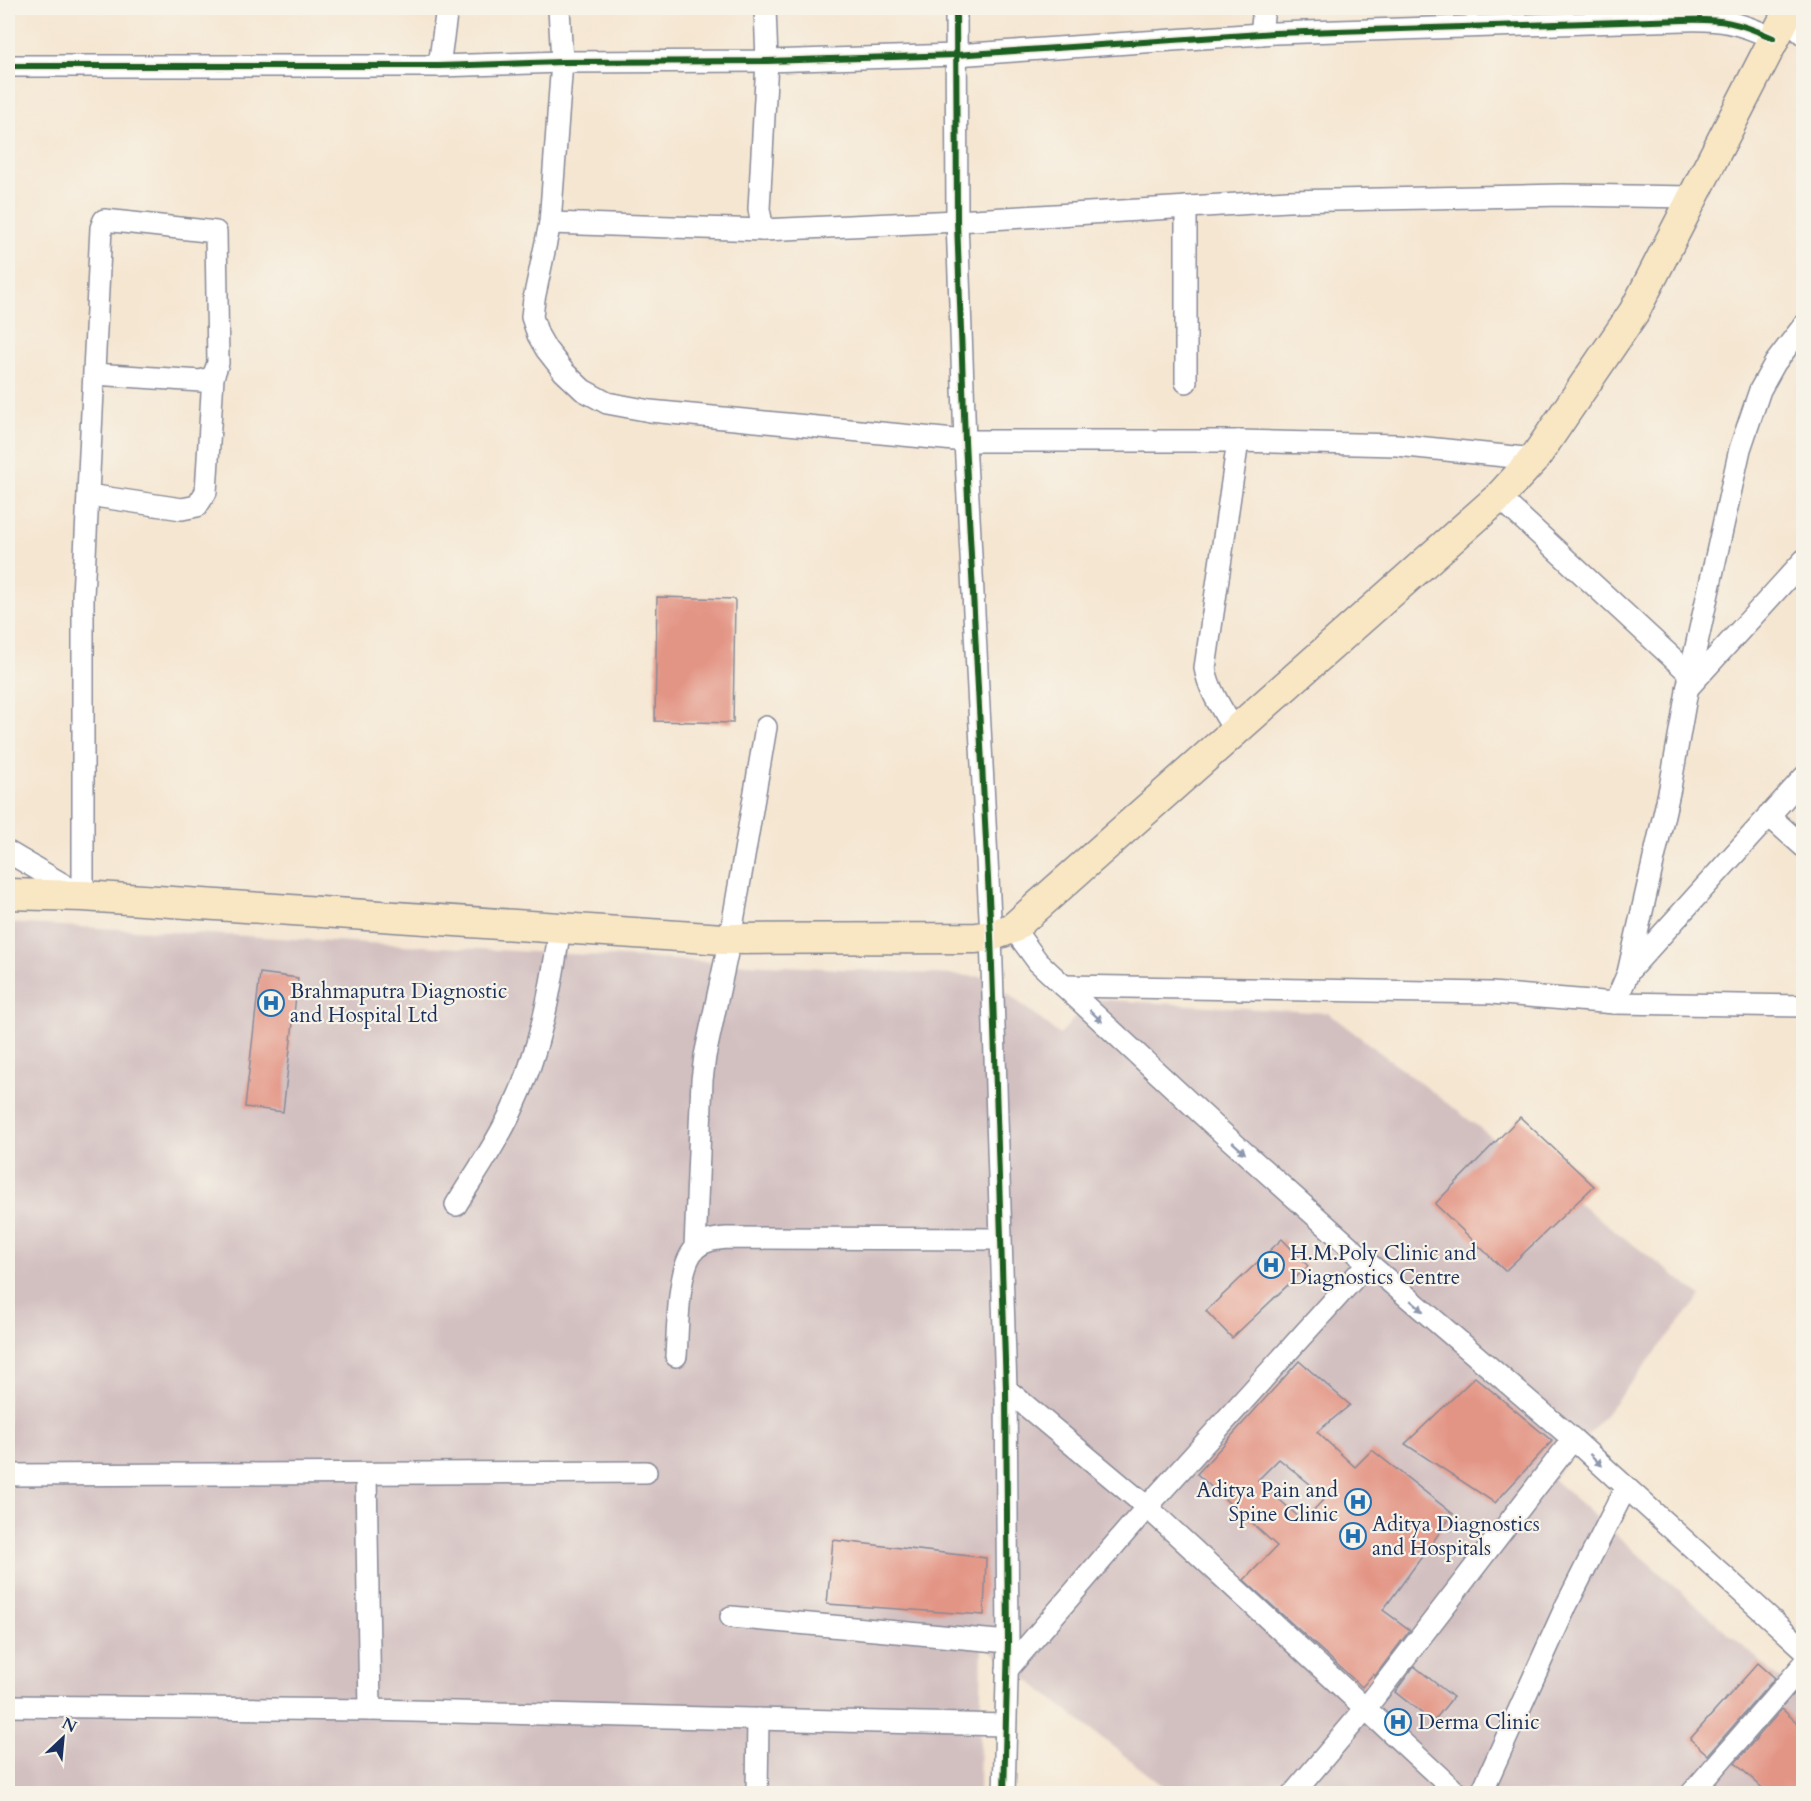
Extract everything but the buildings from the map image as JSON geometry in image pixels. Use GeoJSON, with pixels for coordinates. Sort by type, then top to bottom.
{"type":"FeatureCollection","features":[{"type":"Feature","properties":{"kind":"main road"},"geometry":{"type":"LineString","coordinates":[[8,894],[82,896],[730,939],[964,938],[1002,932],[1235,731],[1498,497],[1534,459],[1634,312],[1788,24]]}},
{"type":"Feature","properties":{"kind":"street"},"geometry":{"type":"LineString","coordinates":[[439,66],[447,8]]}},
{"type":"Feature","properties":{"kind":"street"},"geometry":{"type":"LineString","coordinates":[[559,8],[562,62],[550,223],[532,317],[538,335],[564,372],[583,390],[597,399],[619,406],[651,411],[965,441],[1238,441],[1397,445],[1534,459]]}},
{"type":"Feature","properties":{"kind":"street"},"geometry":{"type":"LineString","coordinates":[[763,230],[759,209],[767,61],[765,8]]}},
{"type":"Feature","properties":{"kind":"street"},"geometry":{"type":"LineString","coordinates":[[956,8],[957,221],[965,441],[1002,932],[1000,1239],[1005,1389],[1008,1642],[1004,1794]]}},
{"type":"Feature","properties":{"kind":"street"},"geometry":{"type":"LineString","coordinates":[[1261,34],[1264,8]]}},
{"type":"Feature","properties":{"kind":"street"},"geometry":{"type":"LineString","coordinates":[[8,66],[439,66],[562,62],[767,61],[956,55],[1261,34],[1715,20],[1745,25],[1788,24]]}},
{"type":"Feature","properties":{"kind":"street"},"geometry":{"type":"LineString","coordinates":[[550,223],[763,230],[1288,201],[1539,195],[1694,197]]}},
{"type":"Feature","properties":{"kind":"street"},"geometry":{"type":"LineString","coordinates":[[1186,207],[1186,382]]}},
{"type":"Feature","properties":{"kind":"street"},"geometry":{"type":"LineString","coordinates":[[82,896],[83,596],[101,228],[104,220],[216,232],[218,363],[213,377],[206,492],[197,506],[182,509],[88,495]]}},
{"type":"Feature","properties":{"kind":"street"},"geometry":{"type":"LineString","coordinates":[[1615,1003],[1628,973],[1670,788],[1688,682],[1740,449],[1760,390],[1775,363],[1803,325]]}},
{"type":"Feature","properties":{"kind":"street"},"geometry":{"type":"LineString","coordinates":[[94,374],[201,381],[213,377]]}},
{"type":"Feature","properties":{"kind":"street"},"geometry":{"type":"LineString","coordinates":[[1235,731],[1207,681],[1205,668],[1238,441]]}},
{"type":"Feature","properties":{"kind":"street"},"geometry":{"type":"LineString","coordinates":[[1498,497],[1688,682]]}},
{"type":"Feature","properties":{"kind":"street"},"geometry":{"type":"LineString","coordinates":[[1688,682],[1803,560]]}},
{"type":"Feature","properties":{"kind":"street"},"geometry":{"type":"LineString","coordinates":[[676,1356],[682,1276],[695,1248],[702,1080],[730,939],[765,727]]}},
{"type":"Feature","properties":{"kind":"street"},"geometry":{"type":"LineString","coordinates":[[1628,973],[1803,777]]}},
{"type":"Feature","properties":{"kind":"street"},"geometry":{"type":"LineString","coordinates":[[1768,815],[1803,847]]}},
{"type":"Feature","properties":{"kind":"street"},"geometry":{"type":"LineString","coordinates":[[8,852],[82,896]]}},
{"type":"Feature","properties":{"kind":"street"},"geometry":{"type":"LineString","coordinates":[[456,1205],[512,1112],[524,1084],[539,1037],[552,982],[560,927]]}},
{"type":"Feature","properties":{"kind":"street"},"geometry":{"type":"LineString","coordinates":[[1002,932],[1038,962],[1218,1129],[1368,1263],[1573,1439],[1803,1649]]}},
{"type":"Feature","properties":{"kind":"street"},"geometry":{"type":"LineString","coordinates":[[1064,986],[1491,993],[1615,1003],[1803,1006]]}},
{"type":"Feature","properties":{"kind":"street"},"geometry":{"type":"LineString","coordinates":[[695,1248],[711,1240],[727,1238],[1000,1239]]}},
{"type":"Feature","properties":{"kind":"street"},"geometry":{"type":"LineString","coordinates":[[1007,1670],[1148,1507],[1368,1263]]}},
{"type":"Feature","properties":{"kind":"street"},"geometry":{"type":"LineString","coordinates":[[1005,1389],[1148,1507],[1458,1794]]}},
{"type":"Feature","properties":{"kind":"street"},"geometry":{"type":"LineString","coordinates":[[1293,1794],[1366,1708],[1573,1439]]}},
{"type":"Feature","properties":{"kind":"street"},"geometry":{"type":"LineString","coordinates":[[8,1475],[645,1472]]}},
{"type":"Feature","properties":{"kind":"street"},"geometry":{"type":"LineString","coordinates":[[366,1474],[370,1710]]}},
{"type":"Feature","properties":{"kind":"street"},"geometry":{"type":"LineString","coordinates":[[1481,1794],[1566,1606],[1626,1487]]}},
{"type":"Feature","properties":{"kind":"street"},"geometry":{"type":"LineString","coordinates":[[731,1617],[1008,1642]]}},
{"type":"Feature","properties":{"kind":"street"},"geometry":{"type":"LineString","coordinates":[[1691,1794],[1803,1664]]}},
{"type":"Feature","properties":{"kind":"street"},"geometry":{"type":"LineString","coordinates":[[8,1706],[370,1710],[1005,1725]]}},
{"type":"Feature","properties":{"kind":"street"},"geometry":{"type":"LineString","coordinates":[[757,1794],[758,1719]]}},
{"type":"Feature","properties":{"kind":"shaded area"},"geometry":{"type":"Polygon","coordinates":[[[8,923],[987,977],[1060,1035],[1090,999],[1328,1013],[1701,1296],[1553,1479],[1803,1699],[1803,1793],[1172,1793],[982,1644],[979,1793],[8,1793],[8,923]]]}},
{"type":"Feature","properties":{"kind":"cycle path"},"geometry":{"type":"LineString","coordinates":[[956,8],[957,221],[965,441],[991,936],[1006,1389],[1008,1642],[1004,1794]]}},
{"type":"Feature","properties":{"kind":"cycle path"},"geometry":{"type":"LineString","coordinates":[[8,66],[439,66],[562,62],[767,61],[956,55],[1275,33],[1684,20],[1730,23],[1750,28],[1773,38]]}},
{"type":"Feature","properties":{"kind":"place","name":"Brahmaputra Diagnostic and Hospital Ltd"},"geometry":{"type":"Point","coordinates":[271,1003]}},
{"type":"Feature","properties":{"kind":"place","name":"H.M.Poly Clinic and Diagnostics Centre"},"geometry":{"type":"Point","coordinates":[1271,1265]}},
{"type":"Feature","properties":{"kind":"place","name":"Aditya Pain and Spine Clinic"},"geometry":{"type":"Point","coordinates":[1358,1502]}},
{"type":"Feature","properties":{"kind":"place","name":"Aditya Diagnostics and Hospitals"},"geometry":{"type":"Point","coordinates":[1353,1536]}},
{"type":"Feature","properties":{"kind":"place","name":"Derma Clinic"},"geometry":{"type":"Point","coordinates":[1398,1722]}}]}
